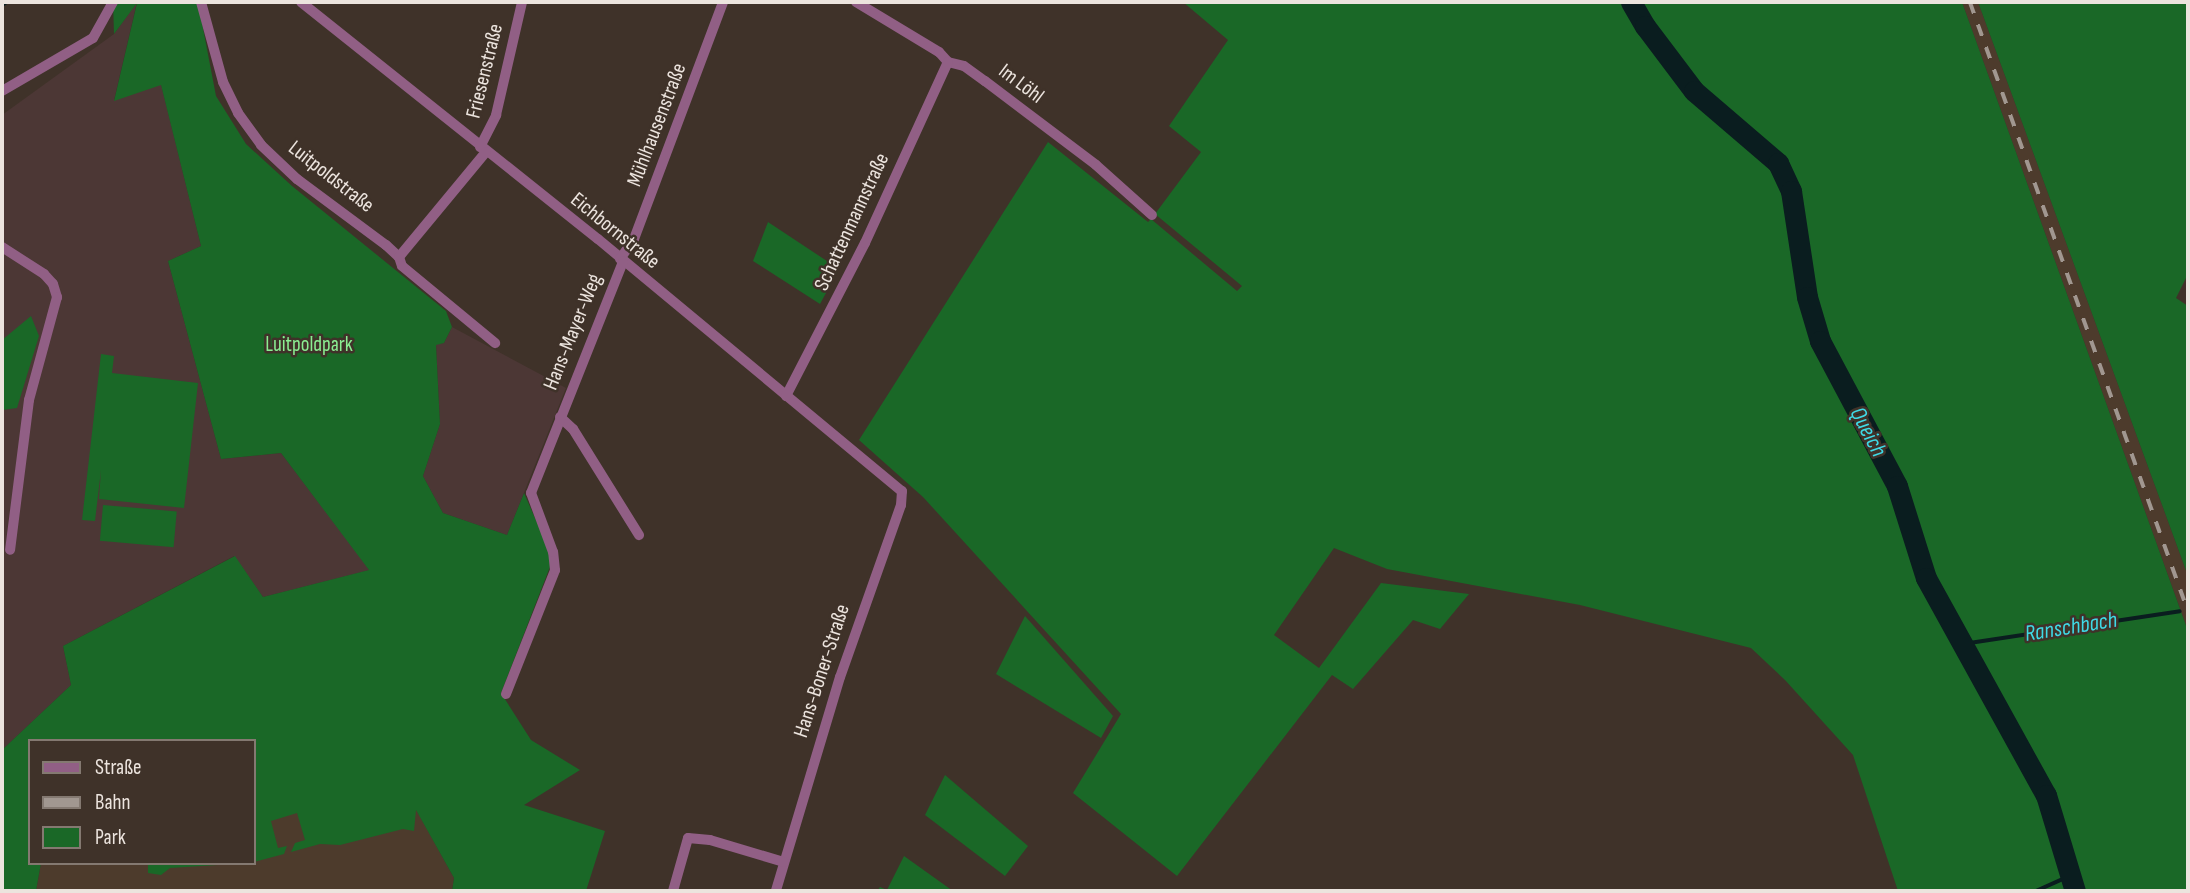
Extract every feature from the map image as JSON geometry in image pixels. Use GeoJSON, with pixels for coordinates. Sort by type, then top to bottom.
{"type":"FeatureCollection","features":[{"type":"Feature","properties":{"kind":"street"},"geometry":{"type":"LineString","coordinates":[[2,90],[93,38],[113,2]]}},
{"type":"Feature","properties":{"kind":"street","name":"Luitpoldstraße"},"geometry":{"type":"LineString","coordinates":[[201,2],[218,68],[246,125],[277,163],[373,233],[398,257],[402,266],[495,343]]}},
{"type":"Feature","properties":{"kind":"street","name":"Eichbornstraße"},"geometry":{"type":"LineString","coordinates":[[301,2],[622,260],[902,493]]}},
{"type":"Feature","properties":{"kind":"street","name":"Friesenstraße"},"geometry":{"type":"LineString","coordinates":[[398,257],[483,150],[496,115],[522,2]]}},
{"type":"Feature","properties":{"kind":"street","name":"Mühlhausenstraße"},"geometry":{"type":"LineString","coordinates":[[622,260],[634,239],[723,2]]}},
{"type":"Feature","properties":{"kind":"street","name":"Im Löhl"},"geometry":{"type":"LineString","coordinates":[[856,2],[929,46],[948,62],[964,66],[985,81],[1096,165],[1152,215]]}},
{"type":"Feature","properties":{"kind":"street","name":"Schattenmannstraße"},"geometry":{"type":"LineString","coordinates":[[786,396],[859,255],[948,62]]}},
{"type":"Feature","properties":{"kind":"street"},"geometry":{"type":"LineString","coordinates":[[2,247],[44,274],[57,297],[29,400],[10,550]]}},
{"type":"Feature","properties":{"kind":"street","name":"Hans-Mayer-Weg"},"geometry":{"type":"LineString","coordinates":[[506,694],[555,570],[553,552],[531,493],[622,260]]}},
{"type":"Feature","properties":{"kind":"street","name":"Hans-Mayer-Weg"},"geometry":{"type":"LineString","coordinates":[[560,417],[573,429],[639,535]]}},
{"type":"Feature","properties":{"kind":"street","name":"Hans-Boner-Straße"},"geometry":{"type":"LineString","coordinates":[[776,891],[840,677],[902,493]]}},
{"type":"Feature","properties":{"kind":"street"},"geometry":{"type":"LineString","coordinates":[[673,891],[688,838],[710,840],[785,862]]}},
{"type":"Feature","properties":{"kind":"shaded area"},"geometry":{"type":"Polygon","coordinates":[[[137,2],[114,100],[161,84],[201,246],[168,261],[221,459],[281,453],[370,570],[263,597],[234,556],[63,646],[71,685],[2,750],[2,115],[114,34],[137,2]]]}},
{"type":"Feature","properties":{"kind":"shaded area"},"geometry":{"type":"Polygon","coordinates":[[[1962,2],[1978,2],[2188,576],[2188,631],[1962,2]]]}},
{"type":"Feature","properties":{"kind":"shaded area"},"geometry":{"type":"Polygon","coordinates":[[[452,327],[566,388],[507,535],[443,513],[423,476],[440,424],[436,344],[444,343],[452,327]]]}},
{"type":"Feature","properties":{"kind":"shaded area"},"geometry":{"type":"Polygon","coordinates":[[[259,730],[416,809],[454,878],[452,891],[36,891],[41,865],[256,865],[255,739],[259,730]]]}},
{"type":"Feature","properties":{"kind":"green space","name":"Luitpoldpark"},"geometry":{"type":"Polygon","coordinates":[[[113,2],[198,2],[216,96],[246,144],[292,186],[446,311],[452,327],[444,343],[436,345],[440,424],[423,476],[443,513],[507,535],[524,493],[553,559],[501,693],[531,740],[580,770],[524,805],[605,831],[586,891],[452,891],[454,878],[416,810],[414,831],[403,829],[340,845],[320,844],[291,852],[295,843],[305,840],[297,813],[271,821],[278,848],[287,846],[284,854],[256,861],[256,739],[28,739],[28,865],[41,865],[36,891],[2,891],[2,750],[71,685],[63,646],[235,556],[263,597],[369,570],[281,453],[221,459],[168,261],[201,246],[161,85],[114,101],[137,3],[114,34],[113,2]]]}},
{"type":"Feature","properties":{"kind":"green space"},"geometry":{"type":"Polygon","coordinates":[[[1183,2],[1962,2],[2188,631],[2188,891],[1898,891],[1853,755],[1785,680],[1751,648],[1580,605],[1387,569],[1334,548],[1274,635],[1319,668],[1381,583],[1469,594],[1440,629],[1413,620],[1353,689],[1332,675],[1177,876],[1073,793],[1121,714],[923,497],[859,440],[1048,142],[1148,222],[1151,219],[1237,291],[1242,286],[1155,214],[1201,152],[1169,126],[1228,40],[1183,2]]]}},
{"type":"Feature","properties":{"kind":"green space"},"geometry":{"type":"Polygon","coordinates":[[[1978,2],[2188,2],[2188,274],[2176,298],[2188,306],[2188,576],[1978,2]]]}},
{"type":"Feature","properties":{"kind":"green space"},"geometry":{"type":"Polygon","coordinates":[[[768,222],[839,269],[820,304],[753,261],[768,222]]]}},
{"type":"Feature","properties":{"kind":"green space"},"geometry":{"type":"Polygon","coordinates":[[[31,316],[39,336],[17,408],[2,410],[2,340],[31,316]]]}},
{"type":"Feature","properties":{"kind":"green space"},"geometry":{"type":"Polygon","coordinates":[[[101,354],[114,356],[112,373],[198,383],[184,508],[99,499],[101,470],[95,521],[82,520],[101,354]]]}},
{"type":"Feature","properties":{"kind":"green space"},"geometry":{"type":"Polygon","coordinates":[[[103,505],[177,511],[174,547],[100,541],[103,505]]]}},
{"type":"Feature","properties":{"kind":"green space"},"geometry":{"type":"Polygon","coordinates":[[[1025,616],[1113,716],[1101,738],[996,674],[1025,616]]]}},
{"type":"Feature","properties":{"kind":"green space"},"geometry":{"type":"Polygon","coordinates":[[[945,775],[1028,846],[1005,876],[925,815],[945,775]]]}},
{"type":"Feature","properties":{"kind":"green space"},"geometry":{"type":"Polygon","coordinates":[[[904,856],[953,891],[877,891],[880,887],[887,890],[904,856]]]}},
{"type":"Feature","properties":{"kind":"green space"},"geometry":{"type":"Polygon","coordinates":[[[148,865],[217,865],[170,868],[161,875],[148,873],[148,865]]]}},
{"type":"Feature","properties":{"kind":"waterway"},"geometry":{"type":"LineString","coordinates":[[2,5],[7,2]]}},
{"type":"Feature","properties":{"kind":"waterway","name":"Queich"},"geometry":{"type":"LineString","coordinates":[[1631,2],[1645,26],[1694,91],[1778,163],[1791,191],[1807,297],[1820,341],[1897,486],[1926,578],[2046,795],[2075,891]]}},
{"type":"Feature","properties":{"kind":"waterway","name":"Ranschbach"},"geometry":{"type":"LineString","coordinates":[[1963,644],[2180,611]]}},
{"type":"Feature","properties":{"kind":"waterway"},"geometry":{"type":"LineString","coordinates":[[2036,891],[2069,876]]}},
{"type":"Feature","properties":{"kind":"railway"},"geometry":{"type":"LineString","coordinates":[[1970,2],[2188,611]]}}]}
